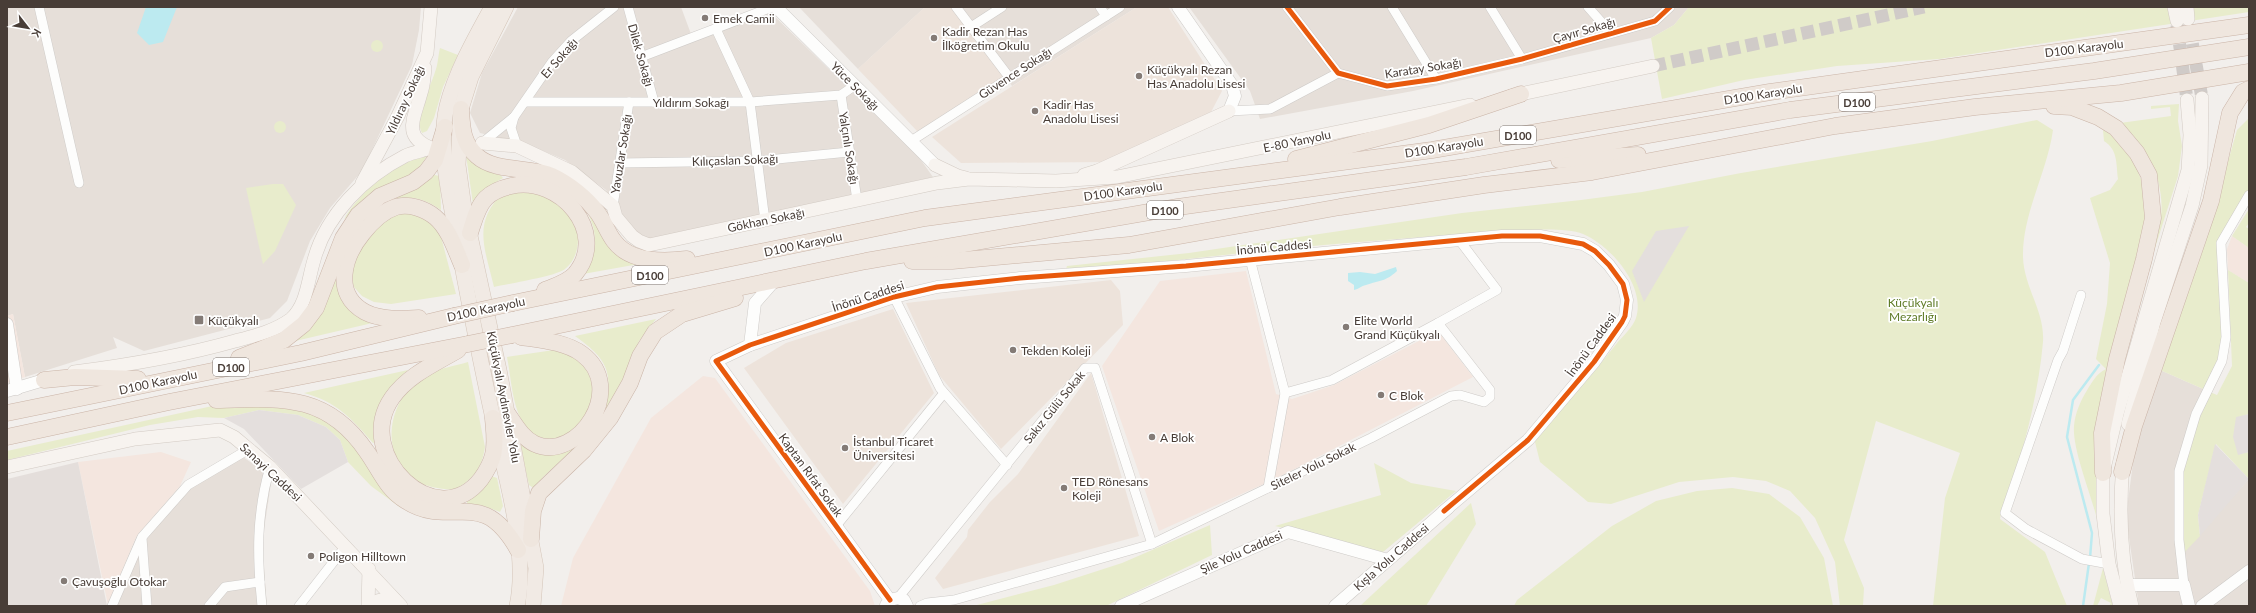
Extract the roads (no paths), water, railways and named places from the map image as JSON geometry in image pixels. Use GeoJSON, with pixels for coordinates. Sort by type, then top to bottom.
{"type":"FeatureCollection","features":[{"type":"Feature","properties":{"kind":"highway","name":"D100 Karayolu"},"geometry":{"type":"LineString","coordinates":[[7,413],[172,378],[301,353],[454,316],[925,218],[1432,150],[1770,92],[1887,74],[2249,25]]}},
{"type":"Feature","properties":{"kind":"highway","name":"D100 Karayolu"},"geometry":{"type":"LineString","coordinates":[[7,437],[169,402],[468,344],[866,261],[1178,207],[1466,167],[1790,110],[2079,73],[2249,47]]}},
{"type":"Feature","properties":{"kind":"highway"},"geometry":{"type":"LineString","coordinates":[[866,261],[952,261],[1130,245],[1281,216],[1484,185],[1592,172],[1835,126],[1975,106],[2121,93],[2249,72]]}},
{"type":"Feature","properties":{"kind":"highway"},"geometry":{"type":"LineString","coordinates":[[2122,472],[2134,426],[2211,202],[2230,113],[2243,92],[2249,89]]}},
{"type":"Feature","properties":{"kind":"highway"},"geometry":{"type":"LineString","coordinates":[[1226,178],[1429,125],[1521,94]]}},
{"type":"Feature","properties":{"kind":"highway"},"geometry":{"type":"LineString","coordinates":[[1975,106],[2072,107],[2085,112],[2116,128],[2137,153],[2149,174],[2153,218],[2144,259],[2117,359],[2103,426],[2103,473]]}},
{"type":"Feature","properties":{"kind":"highway"},"geometry":{"type":"LineString","coordinates":[[460,109],[464,138],[477,156],[492,163],[551,175],[566,184],[598,212],[614,242],[631,255],[651,260],[673,261],[788,247]]}},
{"type":"Feature","properties":{"kind":"highway"},"geometry":{"type":"LineString","coordinates":[[192,374],[284,340],[304,324],[316,308],[343,238],[358,215],[380,196],[413,182],[426,172],[435,160],[445,127]]}},
{"type":"Feature","properties":{"kind":"highway"},"geometry":{"type":"LineString","coordinates":[[1466,167],[1634,155],[1746,143]]}},
{"type":"Feature","properties":{"kind":"highway"},"geometry":{"type":"LineString","coordinates":[[470,234],[475,216],[486,198],[504,188],[521,184],[538,185],[551,190],[570,204],[580,220],[586,240],[583,258],[574,275],[562,283],[513,304]]}},
{"type":"Feature","properties":{"kind":"highway"},"geometry":{"type":"LineString","coordinates":[[454,316],[398,318],[373,315],[364,311],[351,299],[345,287],[345,265],[356,241],[375,220],[391,209],[407,206],[427,212],[437,218],[444,228],[462,265]]}},
{"type":"Feature","properties":{"kind":"highway"},"geometry":{"type":"LineString","coordinates":[[531,539],[533,511],[539,493],[584,450],[610,418],[630,383],[640,356],[655,332],[682,314],[751,293],[776,280]]}},
{"type":"Feature","properties":{"kind":"highway"},"geometry":{"type":"LineString","coordinates":[[468,344],[417,375],[392,398],[386,408],[382,423],[382,439],[386,454],[395,471],[414,489],[439,498],[459,496],[477,484],[490,465],[494,454],[495,439],[500,416],[527,439],[547,447],[558,447],[568,443],[579,434],[594,414],[602,394],[602,384],[597,371],[582,354],[550,342],[512,335]]}},
{"type":"Feature","properties":{"kind":"highway"},"geometry":{"type":"LineString","coordinates":[[44,380],[75,377],[116,380],[172,378]]}},
{"type":"Feature","properties":{"kind":"highway"},"geometry":{"type":"LineString","coordinates":[[169,402],[261,399],[285,400],[318,408],[332,415],[358,438],[380,475],[391,489],[406,502],[427,510],[482,513],[502,527],[518,550]]}},
{"type":"Feature","properties":{"kind":"main road","name":"Yıldıray Sokağı"},"geometry":{"type":"LineString","coordinates":[[360,186],[397,118],[427,53],[431,7]]}},
{"type":"Feature","properties":{"kind":"main road","name":"Küçükyalı Aydınevler Yolu"},"geometry":{"type":"LineString","coordinates":[[492,7],[455,80],[447,107],[445,127],[445,169],[462,265],[531,539],[536,568],[533,606]]}},
{"type":"Feature","properties":{"kind":"main road","name":"Küçükyalı Aydınevler Yolu"},"geometry":{"type":"LineString","coordinates":[[506,7],[471,77],[460,109],[458,165],[500,416],[507,479],[518,550],[521,574],[517,606]]}},
{"type":"Feature","properties":{"kind":"main road"},"geometry":{"type":"LineString","coordinates":[[2174,7],[2184,16]]}},
{"type":"Feature","properties":{"kind":"main road"},"geometry":{"type":"LineString","coordinates":[[44,380],[75,372],[143,363],[219,346],[266,333],[292,318],[300,306],[308,287],[319,242],[332,220],[360,186],[406,156],[431,148],[420,144],[413,134],[412,122],[422,91],[427,53]]}},
{"type":"Feature","properties":{"kind":"main road","name":"E-80 Yanyolu"},"geometry":{"type":"LineString","coordinates":[[937,183],[969,179],[1064,181],[1117,177],[1653,66]]}},
{"type":"Feature","properties":{"kind":"main road"},"geometry":{"type":"LineString","coordinates":[[2132,606],[2122,554],[2120,513],[2126,435],[2154,322],[2192,206],[2201,165],[2202,98]]}},
{"type":"Feature","properties":{"kind":"main road"},"geometry":{"type":"LineString","coordinates":[[2120,606],[2109,564],[2103,514],[2103,473],[2119,407],[2188,170],[2190,135],[2187,100]]}},
{"type":"Feature","properties":{"kind":"main road"},"geometry":{"type":"LineString","coordinates":[[1064,181],[1097,171],[1140,150],[1229,111]]}},
{"type":"Feature","properties":{"kind":"main road"},"geometry":{"type":"LineString","coordinates":[[482,143],[517,146],[572,172],[613,206]]}},
{"type":"Feature","properties":{"kind":"main road"},"geometry":{"type":"LineString","coordinates":[[1140,150],[1137,158],[1143,163],[1185,164]]}},
{"type":"Feature","properties":{"kind":"main road"},"geometry":{"type":"LineString","coordinates":[[935,165],[958,176],[969,179]]}},
{"type":"Feature","properties":{"kind":"main road"},"geometry":{"type":"LineString","coordinates":[[935,165],[938,174],[937,183]]}},
{"type":"Feature","properties":{"kind":"main road","name":"Gökhan Sokağı"},"geometry":{"type":"LineString","coordinates":[[613,206],[616,217],[632,236],[639,241],[649,244],[765,221],[937,183]]}},
{"type":"Feature","properties":{"kind":"main road","name":"Sanayi Caddesi"},"geometry":{"type":"LineString","coordinates":[[7,467],[135,439],[197,431],[220,430],[234,437],[270,467],[345,547],[369,569],[398,603]]}},
{"type":"Feature","properties":{"kind":"main road"},"geometry":{"type":"LineString","coordinates":[[369,569],[369,606]]}},
{"type":"Feature","properties":{"kind":"main road"},"geometry":{"type":"LineString","coordinates":[[369,606],[374,602],[383,599],[398,603]]}},
{"type":"Feature","properties":{"kind":"street"},"geometry":{"type":"LineString","coordinates":[[39,7],[79,183]]}},
{"type":"Feature","properties":{"kind":"street","name":"Er Sokağı"},"geometry":{"type":"LineString","coordinates":[[482,143],[514,117],[552,62],[571,41],[614,7]]}},
{"type":"Feature","properties":{"kind":"street","name":"Dilek Sokağı"},"geometry":{"type":"LineString","coordinates":[[628,7],[654,102]]}},
{"type":"Feature","properties":{"kind":"street"},"geometry":{"type":"LineString","coordinates":[[641,57],[772,7]]}},
{"type":"Feature","properties":{"kind":"street","name":"Yüce Sokağı"},"geometry":{"type":"LineString","coordinates":[[776,7],[935,165]]}},
{"type":"Feature","properties":{"kind":"street"},"geometry":{"type":"LineString","coordinates":[[956,7],[1009,77]]}},
{"type":"Feature","properties":{"kind":"street"},"geometry":{"type":"LineString","coordinates":[[971,28],[1002,7]]}},
{"type":"Feature","properties":{"kind":"street"},"geometry":{"type":"LineString","coordinates":[[1100,7],[1106,16]]}},
{"type":"Feature","properties":{"kind":"street","name":"Güvence Sokağı"},"geometry":{"type":"LineString","coordinates":[[911,141],[1120,7]]}},
{"type":"Feature","properties":{"kind":"street"},"geometry":{"type":"LineString","coordinates":[[1178,7],[1232,86],[1235,96],[1229,111],[1270,108],[1338,73],[1287,7]]}},
{"type":"Feature","properties":{"kind":"street"},"geometry":{"type":"LineString","coordinates":[[1392,7],[1436,79]]}},
{"type":"Feature","properties":{"kind":"street"},"geometry":{"type":"LineString","coordinates":[[1490,7],[1522,59]]}},
{"type":"Feature","properties":{"kind":"street"},"geometry":{"type":"LineString","coordinates":[[1588,7],[1611,33]]}},
{"type":"Feature","properties":{"kind":"street","name":"Çayır Sokağı"},"geometry":{"type":"LineString","coordinates":[[1522,59],[1655,21],[1670,7]]}},
{"type":"Feature","properties":{"kind":"street"},"geometry":{"type":"LineString","coordinates":[[716,29],[750,102],[765,221]]}},
{"type":"Feature","properties":{"kind":"street","name":"Karatay Sokağı"},"geometry":{"type":"LineString","coordinates":[[1338,73],[1387,86],[1436,79],[1522,59]]}},
{"type":"Feature","properties":{"kind":"street"},"geometry":{"type":"LineString","coordinates":[[841,95],[854,86]]}},
{"type":"Feature","properties":{"kind":"street","name":"Yıldırım Sokağı"},"geometry":{"type":"LineString","coordinates":[[525,102],[750,102],[841,95]]}},
{"type":"Feature","properties":{"kind":"street","name":"Yalçınlı Sokağı"},"geometry":{"type":"LineString","coordinates":[[841,95],[857,200]]}},
{"type":"Feature","properties":{"kind":"street","name":"Yavuzlar Sokağı"},"geometry":{"type":"LineString","coordinates":[[613,206],[629,102]]}},
{"type":"Feature","properties":{"kind":"street"},"geometry":{"type":"LineString","coordinates":[[514,117],[511,128],[517,146]]}},
{"type":"Feature","properties":{"kind":"street","name":"Kılıçaslan Sokağı"},"geometry":{"type":"LineString","coordinates":[[620,163],[758,161],[849,152]]}},
{"type":"Feature","properties":{"kind":"street"},"geometry":{"type":"LineString","coordinates":[[2189,606],[2184,585],[2179,540],[2179,471],[2196,414],[2222,361],[2226,337],[2221,243],[2249,195]]}},
{"type":"Feature","properties":{"kind":"street","name":"İnönü Caddesi"},"geometry":{"type":"LineString","coordinates":[[716,361],[750,345],[894,297],[937,287],[1020,278],[1186,266],[1502,236],[1540,236],[1583,244],[1609,265],[1623,284],[1627,300],[1622,322],[1594,362],[1518,450]]}},
{"type":"Feature","properties":{"kind":"street"},"geometry":{"type":"LineString","coordinates":[[1285,394],[1332,380],[1497,290],[1460,241]]}},
{"type":"Feature","properties":{"kind":"street"},"geometry":{"type":"LineString","coordinates":[[1250,259],[1285,394],[1268,488]]}},
{"type":"Feature","properties":{"kind":"street"},"geometry":{"type":"LineString","coordinates":[[750,345],[755,303],[776,280]]}},
{"type":"Feature","properties":{"kind":"street"},"geometry":{"type":"LineString","coordinates":[[2081,294],[2063,351],[2058,360],[2005,513],[2026,529],[2084,560],[2109,564]]}},
{"type":"Feature","properties":{"kind":"street"},"geometry":{"type":"LineString","coordinates":[[894,297],[944,394],[1007,465]]}},
{"type":"Feature","properties":{"kind":"street","name":"Siteler Yolu Sokak"},"geometry":{"type":"LineString","coordinates":[[920,606],[959,598],[1152,544],[1390,428],[1451,396],[1460,395],[1484,402],[1490,397],[1490,390],[1438,323]]}},
{"type":"Feature","properties":{"kind":"street"},"geometry":{"type":"LineString","coordinates":[[7,324],[12,390],[44,380]]}},
{"type":"Feature","properties":{"kind":"street","name":"Kaptan Rıfat Sokak"},"geometry":{"type":"LineString","coordinates":[[716,361],[892,601],[904,600],[907,606]]}},
{"type":"Feature","properties":{"kind":"street","name":"Sakız Gülü Sokak"},"geometry":{"type":"LineString","coordinates":[[892,601],[1007,465],[1085,368],[1095,368],[1152,544]]}},
{"type":"Feature","properties":{"kind":"street"},"geometry":{"type":"LineString","coordinates":[[836,526],[944,394]]}},
{"type":"Feature","properties":{"kind":"street"},"geometry":{"type":"LineString","coordinates":[[112,606],[142,537],[188,485],[249,449]]}},
{"type":"Feature","properties":{"kind":"street","name":"Kışla Yolu Caddesi"},"geometry":{"type":"LineString","coordinates":[[1335,606],[1518,450]]}},
{"type":"Feature","properties":{"kind":"street"},"geometry":{"type":"LineString","coordinates":[[262,606],[258,546],[261,503],[270,467]]}},
{"type":"Feature","properties":{"kind":"street","name":"Şile Yolu Caddesi"},"geometry":{"type":"LineString","coordinates":[[1121,606],[1288,532],[1388,560]]}},
{"type":"Feature","properties":{"kind":"street"},"geometry":{"type":"LineString","coordinates":[[142,537],[147,606]]}},
{"type":"Feature","properties":{"kind":"street"},"geometry":{"type":"LineString","coordinates":[[299,606],[345,547]]}},
{"type":"Feature","properties":{"kind":"street"},"geometry":{"type":"LineString","coordinates":[[2202,606],[2249,571]]}},
{"type":"Feature","properties":{"kind":"street"},"geometry":{"type":"LineString","coordinates":[[209,606],[225,587],[260,582]]}},
{"type":"Feature","properties":{"kind":"street"},"geometry":{"type":"LineString","coordinates":[[2127,585],[2184,585]]}},
{"type":"Feature","properties":{"kind":"water"},"geometry":{"type":"Polygon","coordinates":[[[146,7],[177,7],[163,42],[149,45],[137,33],[146,7]]]}},
{"type":"Feature","properties":{"kind":"water"},"geometry":{"type":"Polygon","coordinates":[[[1396,267],[1397,271],[1389,277],[1364,285],[1356,290],[1354,290],[1354,285],[1348,281],[1348,273],[1360,272],[1375,274],[1396,267]]]}},
{"type":"Feature","properties":{"kind":"waterway"},"geometry":{"type":"LineString","coordinates":[[2090,558],[2092,533],[2067,437],[2073,400],[2099,365]]}},
{"type":"Feature","properties":{"kind":"waterway"},"geometry":{"type":"LineString","coordinates":[[2083,606],[2089,563]]}},
{"type":"Feature","properties":{"kind":"tunnel"},"geometry":{"type":"LineString","coordinates":[[1653,66],[1924,7]]}},
{"type":"Feature","properties":{"kind":"tunnel"},"geometry":{"type":"LineString","coordinates":[[2177,25],[2187,100]]}},
{"type":"Feature","properties":{"kind":"tunnel"},"geometry":{"type":"LineString","coordinates":[[2189,25],[2202,98]]}},
{"type":"Feature","properties":{"kind":"place","name":"Emek Camii"},"geometry":{"type":"Point","coordinates":[705,18]}},
{"type":"Feature","properties":{"kind":"place","name":"Kadir Rezan Has İlköğretim Okulu"},"geometry":{"type":"Point","coordinates":[934,38]}},
{"type":"Feature","properties":{"kind":"place","name":"Küçükyalı Rezan Has Anadolu Lisesi"},"geometry":{"type":"Point","coordinates":[1139,76]}},
{"type":"Feature","properties":{"kind":"place","name":"Kadir Has Anadolu Lisesi"},"geometry":{"type":"Point","coordinates":[1035,111]}},
{"type":"Feature","properties":{"kind":"place","name":"Küçükyalı"},"geometry":{"type":"Point","coordinates":[199,320]}},
{"type":"Feature","properties":{"kind":"place","name":"Elite World Grand Küçükyalı"},"geometry":{"type":"Point","coordinates":[1346,327]}},
{"type":"Feature","properties":{"kind":"place","name":"Tekden Koleji"},"geometry":{"type":"Point","coordinates":[1013,350]}},
{"type":"Feature","properties":{"kind":"place","name":"C Blok"},"geometry":{"type":"Point","coordinates":[1381,395]}},
{"type":"Feature","properties":{"kind":"place","name":"A Blok"},"geometry":{"type":"Point","coordinates":[1152,437]}},
{"type":"Feature","properties":{"kind":"place","name":"İstanbul Ticaret Üniversitesi"},"geometry":{"type":"Point","coordinates":[845,448]}},
{"type":"Feature","properties":{"kind":"place","name":"TED Rönesans Koleji"},"geometry":{"type":"Point","coordinates":[1064,488]}},
{"type":"Feature","properties":{"kind":"place","name":"Poligon Hilltown"},"geometry":{"type":"Point","coordinates":[311,556]}},
{"type":"Feature","properties":{"kind":"place","name":"Çavuşoğlu Otokar"},"geometry":{"type":"Point","coordinates":[64,581]}},
{"type":"Feature","properties":{"kind":"park label","name":"Küçükyalı Mezarlığı"},"geometry":{"type":"Point","coordinates":[1913,309]}}]}
